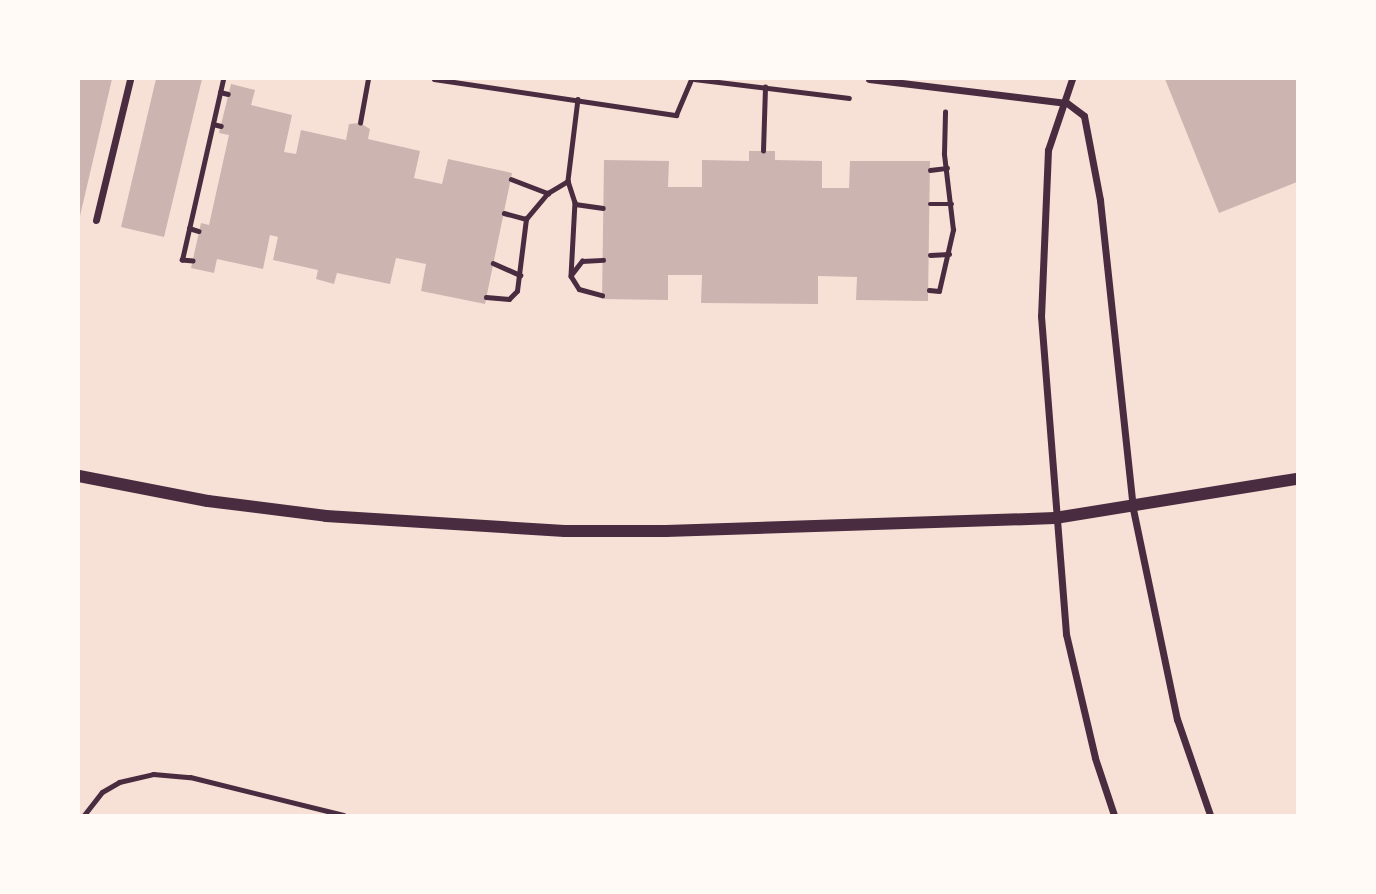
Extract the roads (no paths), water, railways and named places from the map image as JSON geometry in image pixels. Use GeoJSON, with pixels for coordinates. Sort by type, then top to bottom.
{"type":"FeatureCollection","features":[{"type":"Feature","properties":{"kind":"street"},"geometry":{"type":"LineString","coordinates":[[96,220],[130,79]]}},
{"type":"Feature","properties":{"kind":"street"},"geometry":{"type":"LineString","coordinates":[[869,79],[1067,103],[1084,116],[1098,188],[1133,509],[1177,719],[1210,815]]}},
{"type":"Feature","properties":{"kind":"street"},"geometry":{"type":"LineString","coordinates":[[1072,79],[1067,103],[1056,121],[1048,150],[1041,316],[1066,634],[1095,758],[1114,815]]}},
{"type":"Feature","properties":{"kind":"street"},"geometry":{"type":"LineString","coordinates":[[79,476],[273,510],[565,531],[798,528],[1055,518],[1133,509],[1297,479]]}},
{"type":"Feature","properties":{"kind":"lane"},"geometry":{"type":"LineString","coordinates":[[83,815],[102,792],[119,782],[153,774],[190,777],[343,815]]}}]}
